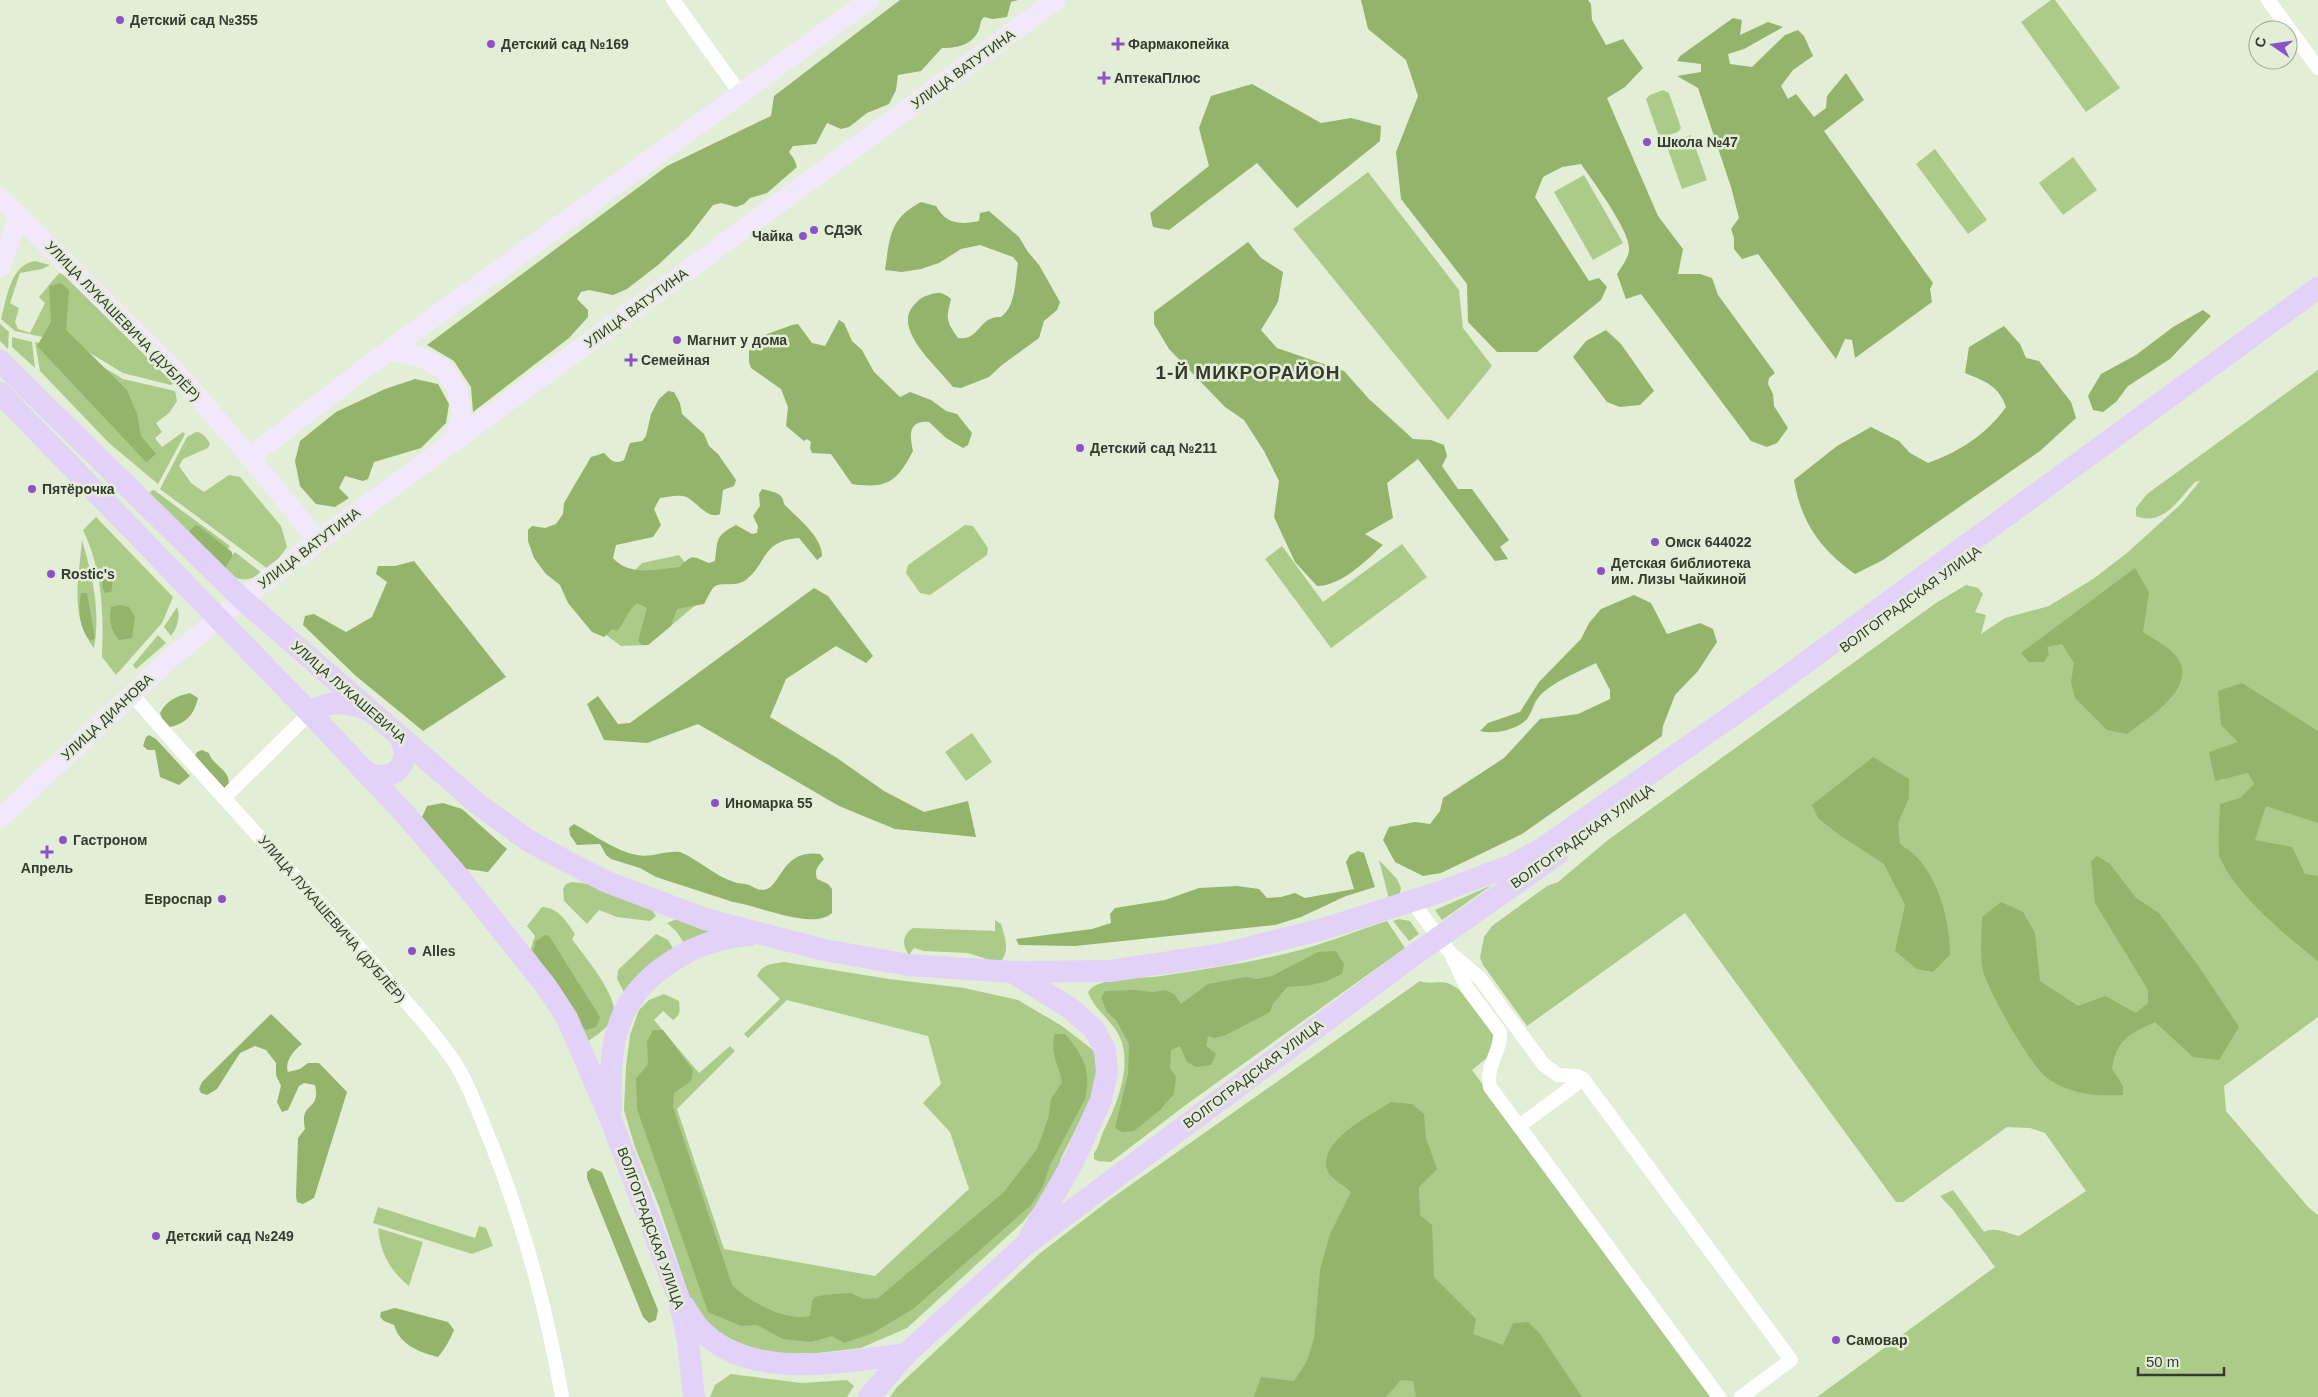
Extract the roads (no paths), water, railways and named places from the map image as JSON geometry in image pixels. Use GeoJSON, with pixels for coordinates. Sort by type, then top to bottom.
{"type":"FeatureCollection","features":[{"type":"Feature","properties":{"kind":"main road"},"geometry":{"type":"LineString","coordinates":[[250,457],[389,350],[869,0]]}},
{"type":"Feature","properties":{"kind":"main road","name":"УЛИЦА ВАТУТИНА"},"geometry":{"type":"LineString","coordinates":[[218,618],[318,540],[1056,0]]}},
{"type":"Feature","properties":{"kind":"main road","name":"УЛИЦА ЛУКАШЕВИЧА (ДУБЛЁР)"},"geometry":{"type":"LineString","coordinates":[[0,198],[176,371],[318,540]]}},
{"type":"Feature","properties":{"kind":"main road"},"geometry":{"type":"LineString","coordinates":[[0,268],[19,216]]}},
{"type":"Feature","properties":{"kind":"main road","name":"ВОЛГОГРАДСКАЯ УЛИЦА"},"geometry":{"type":"LineString","coordinates":[[758,934],[824,950],[909,965],[1012,972],[1110,970],[1224,954],[1323,929],[1412,901],[1512,865],[1568,832],[1805,663],[2318,288]]}},
{"type":"Feature","properties":{"kind":"main road","name":"ВОЛГОГРАДСКАЯ УЛИЦА"},"geometry":{"type":"LineString","coordinates":[[869,1397],[906,1354],[1024,1246],[1274,1058],[1445,946],[1574,843],[2318,304]]}},
{"type":"Feature","properties":{"kind":"main road"},"geometry":{"type":"LineString","coordinates":[[389,350],[422,357],[443,369],[457,389],[462,416],[452,442]]}},
{"type":"Feature","properties":{"kind":"main road","name":"УЛИЦА ЛУКАШЕВИЧА"},"geometry":{"type":"LineString","coordinates":[[0,361],[242,599],[502,823],[566,861],[607,882],[696,916],[758,934]]}},
{"type":"Feature","properties":{"kind":"main road"},"geometry":{"type":"LineString","coordinates":[[0,393],[310,713],[463,882],[546,986],[567,1018],[611,1120]]}},
{"type":"Feature","properties":{"kind":"main road","name":"УЛИЦА ДИАНОВА"},"geometry":{"type":"LineString","coordinates":[[0,818],[131,693],[218,618]]}},
{"type":"Feature","properties":{"kind":"main road"},"geometry":{"type":"LineString","coordinates":[[310,713],[326,705],[341,703],[356,705],[371,712]]}},
{"type":"Feature","properties":{"kind":"main road"},"geometry":{"type":"LineString","coordinates":[[363,770],[381,777],[390,775],[398,770],[405,752],[403,742],[398,735]]}},
{"type":"Feature","properties":{"kind":"main road"},"geometry":{"type":"LineString","coordinates":[[611,1120],[610,1080],[613,1052],[618,1028],[632,997],[644,982],[660,968],[708,943],[732,936],[758,934]]}},
{"type":"Feature","properties":{"kind":"main road"},"geometry":{"type":"LineString","coordinates":[[1012,972],[1070,1008],[1094,1029],[1105,1050],[1107,1072],[1100,1100],[1074,1160],[1024,1246]]}},
{"type":"Feature","properties":{"kind":"main road","name":"ВОЛГОГРАДСКАЯ УЛИЦА"},"geometry":{"type":"LineString","coordinates":[[611,1120],[679,1299],[688,1341],[694,1397]]}},
{"type":"Feature","properties":{"kind":"main road"},"geometry":{"type":"LineString","coordinates":[[679,1299],[700,1329],[728,1350],[752,1358],[779,1363],[819,1365],[906,1354]]}},
{"type":"Feature","properties":{"kind":"street"},"geometry":{"type":"LineString","coordinates":[[673,0],[740,94]]}},
{"type":"Feature","properties":{"kind":"street"},"geometry":{"type":"LineString","coordinates":[[2268,0],[2318,68]]}},
{"type":"Feature","properties":{"kind":"street","name":"УЛИЦА ЛУКАШЕВИЧА (ДУБЛЁР)"},"geometry":{"type":"LineString","coordinates":[[131,693],[324,907],[454,1061],[476,1106],[500,1167],[536,1277],[554,1350],[562,1397]]}},
{"type":"Feature","properties":{"kind":"street"},"geometry":{"type":"LineString","coordinates":[[224,798],[310,713]]}},
{"type":"Feature","properties":{"kind":"street"},"geometry":{"type":"LineString","coordinates":[[1412,901],[1445,946],[1467,988],[1500,1032],[1500,1040],[1489,1069],[1490,1087],[1719,1397]]}},
{"type":"Feature","properties":{"kind":"street"},"geometry":{"type":"LineString","coordinates":[[1445,946],[1479,977],[1544,1065],[1558,1075],[1577,1076],[1583,1079],[1791,1360],[1741,1397]]}},
{"type":"Feature","properties":{"kind":"street"},"geometry":{"type":"LineString","coordinates":[[1519,1126],[1583,1079]]}},
{"type":"Feature","properties":{"kind":"place","name":"Детский сад №355"},"geometry":{"type":"Point","coordinates":[120,20]}},
{"type":"Feature","properties":{"kind":"place","name":"Детский сад №169"},"geometry":{"type":"Point","coordinates":[491,44]}},
{"type":"Feature","properties":{"kind":"place","name":"Фармакопейка"},"geometry":{"type":"Point","coordinates":[1118,44]}},
{"type":"Feature","properties":{"kind":"place","name":"АптекаПлюс"},"geometry":{"type":"Point","coordinates":[1104,78]}},
{"type":"Feature","properties":{"kind":"place","name":"Школа №47"},"geometry":{"type":"Point","coordinates":[1647,142]}},
{"type":"Feature","properties":{"kind":"place","name":"СДЭК"},"geometry":{"type":"Point","coordinates":[814,230]}},
{"type":"Feature","properties":{"kind":"place","name":"Чайка"},"geometry":{"type":"Point","coordinates":[803,236]}},
{"type":"Feature","properties":{"kind":"place","name":"Магнит у дома"},"geometry":{"type":"Point","coordinates":[677,340]}},
{"type":"Feature","properties":{"kind":"place","name":"Семейная"},"geometry":{"type":"Point","coordinates":[631,360]}},
{"type":"Feature","properties":{"kind":"place","name":"Детский сад №211"},"geometry":{"type":"Point","coordinates":[1080,448]}},
{"type":"Feature","properties":{"kind":"place","name":"Пятёрочка"},"geometry":{"type":"Point","coordinates":[32,489]}},
{"type":"Feature","properties":{"kind":"place","name":"Омск 644022"},"geometry":{"type":"Point","coordinates":[1655,542]}},
{"type":"Feature","properties":{"kind":"place","name":"Детская библиотека им. Лизы Чайкиной"},"geometry":{"type":"Point","coordinates":[1601,571]}},
{"type":"Feature","properties":{"kind":"place","name":"Rostic's"},"geometry":{"type":"Point","coordinates":[51,574]}},
{"type":"Feature","properties":{"kind":"place","name":"Иномарка 55"},"geometry":{"type":"Point","coordinates":[715,803]}},
{"type":"Feature","properties":{"kind":"place","name":"Гастроном"},"geometry":{"type":"Point","coordinates":[63,840]}},
{"type":"Feature","properties":{"kind":"place","name":"Апрель"},"geometry":{"type":"Point","coordinates":[47,852]}},
{"type":"Feature","properties":{"kind":"place","name":"Евроспар"},"geometry":{"type":"Point","coordinates":[222,899]}},
{"type":"Feature","properties":{"kind":"place","name":"Alles"},"geometry":{"type":"Point","coordinates":[412,951]}},
{"type":"Feature","properties":{"kind":"place","name":"Детский сад №249"},"geometry":{"type":"Point","coordinates":[156,1236]}},
{"type":"Feature","properties":{"kind":"place","name":"Самовар"},"geometry":{"type":"Point","coordinates":[1836,1340]}},
{"type":"Feature","properties":{"kind":"district","name":"1-Й МИКРОРАЙОН"},"geometry":{"type":"Point","coordinates":[1248,372]}}]}
